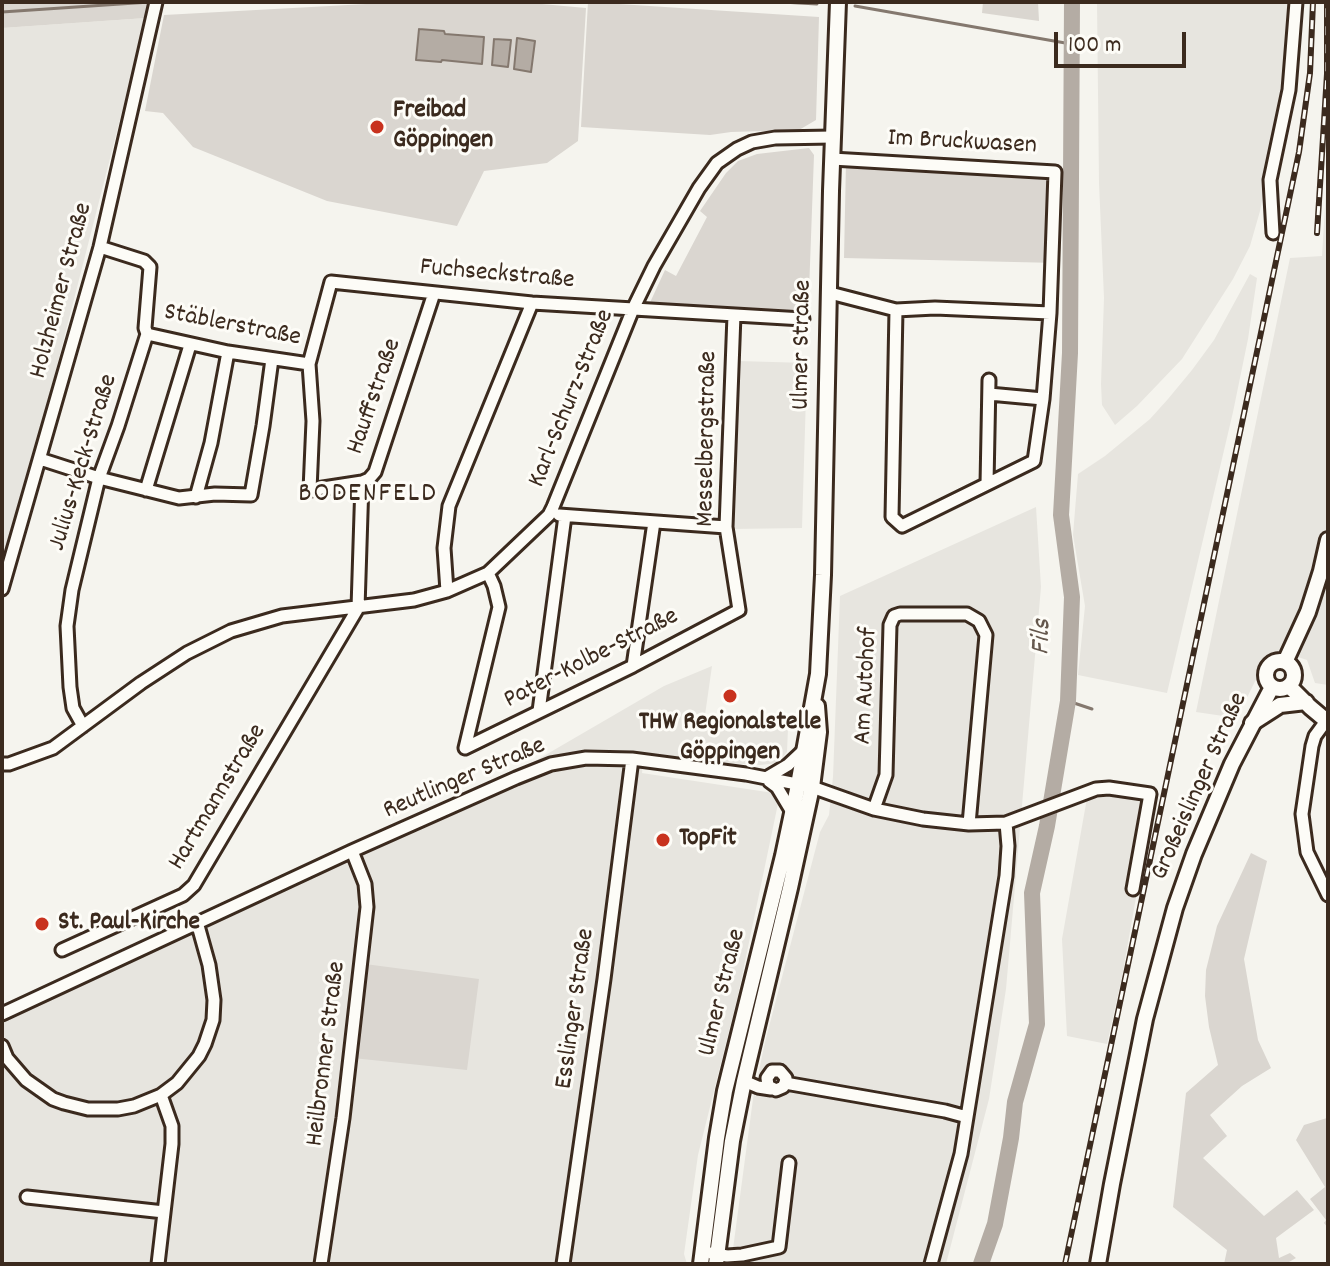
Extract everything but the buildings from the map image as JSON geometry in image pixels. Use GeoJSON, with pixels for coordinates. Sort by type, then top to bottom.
{"type":"FeatureCollection","features":[{"type":"Feature","properties":{"kind":"main road","name":"Ulmer Straße"},"geometry":{"type":"LineString","coordinates":[[709,1259],[744,1081],[790,888],[805,786],[819,732],[816,690],[823,575],[838,2]]}},
{"type":"Feature","properties":{"kind":"main road"},"geometry":{"type":"LineString","coordinates":[[1285,662],[1308,612],[1328,540]]}},
{"type":"Feature","properties":{"kind":"main road"},"geometry":{"type":"LineString","coordinates":[[1272,663],[1289,664],[1294,677],[1289,686],[1281,689],[1272,687],[1267,680],[1267,670],[1272,663]]}},
{"type":"Feature","properties":{"kind":"main road"},"geometry":{"type":"LineString","coordinates":[[1289,686],[1327,721]]}},
{"type":"Feature","properties":{"kind":"main road","name":"Großeislinger Straße"},"geometry":{"type":"LineString","coordinates":[[1098,1264],[1145,1019],[1175,908],[1194,854],[1252,723],[1272,687]]}},
{"type":"Feature","properties":{"kind":"main road","name":"Ulmer Straße"},"geometry":{"type":"LineString","coordinates":[[709,1259],[717,1138],[725,1091],[792,812],[805,786],[804,750],[816,690]]}},
{"type":"Feature","properties":{"kind":"main road"},"geometry":{"type":"LineString","coordinates":[[1252,723],[1280,705],[1306,702]]}},
{"type":"Feature","properties":{"kind":"street"},"geometry":{"type":"LineString","coordinates":[[1273,233],[1270,180],[1289,90],[1296,2]]}},
{"type":"Feature","properties":{"kind":"street","name":"Holzheimer Straße"},"geometry":{"type":"LineString","coordinates":[[2,589],[100,247],[155,6]]}},
{"type":"Feature","properties":{"kind":"street","name":"Karl-Schurz-Straße"},"geometry":{"type":"LineString","coordinates":[[2,764],[53,748],[141,683],[187,653],[231,631],[282,616],[414,600],[447,591],[488,573],[549,515],[633,309],[654,266],[717,163],[752,142],[775,138],[833,137]]}},
{"type":"Feature","properties":{"kind":"street","name":"Im Bruckwasen"},"geometry":{"type":"LineString","coordinates":[[832,159],[1055,172],[1050,313],[1034,461],[902,526],[892,517],[896,310]]}},
{"type":"Feature","properties":{"kind":"street","name":"Julius-Keck-Straße"},"geometry":{"type":"LineString","coordinates":[[83,726],[71,697],[67,626],[78,560],[99,478],[147,334],[150,267],[144,261],[100,247]]}},
{"type":"Feature","properties":{"kind":"street","name":"Fuchseckstraße"},"geometry":{"type":"LineString","coordinates":[[309,364],[331,282],[532,303],[803,319]]}},
{"type":"Feature","properties":{"kind":"street","name":"Hauffstraße"},"geometry":{"type":"LineString","coordinates":[[358,608],[362,482],[375,472],[434,293]]}},
{"type":"Feature","properties":{"kind":"street"},"geometry":{"type":"LineString","coordinates":[[830,293],[896,310],[935,308],[1050,313]]}},
{"type":"Feature","properties":{"kind":"street"},"geometry":{"type":"LineString","coordinates":[[447,591],[444,548],[449,506],[532,303]]}},
{"type":"Feature","properties":{"kind":"street","name":"Messelbergstraße"},"geometry":{"type":"LineString","coordinates":[[734,315],[726,527],[739,610]]}},
{"type":"Feature","properties":{"kind":"street","name":"Stäblerstraße"},"geometry":{"type":"LineString","coordinates":[[147,334],[190,345],[309,364]]}},
{"type":"Feature","properties":{"kind":"street"},"geometry":{"type":"LineString","coordinates":[[146,490],[190,345]]}},
{"type":"Feature","properties":{"kind":"street"},"geometry":{"type":"LineString","coordinates":[[196,497],[211,443],[228,352]]}},
{"type":"Feature","properties":{"kind":"street"},"geometry":{"type":"LineString","coordinates":[[40,459],[179,498],[215,494],[251,495],[272,359]]}},
{"type":"Feature","properties":{"kind":"street"},"geometry":{"type":"LineString","coordinates":[[309,364],[313,421],[310,490],[362,482]]}},
{"type":"Feature","properties":{"kind":"street"},"geometry":{"type":"LineString","coordinates":[[987,484],[989,380]]}},
{"type":"Feature","properties":{"kind":"street"},"geometry":{"type":"LineString","coordinates":[[989,394],[1043,399]]}},
{"type":"Feature","properties":{"kind":"street"},"geometry":{"type":"LineString","coordinates":[[549,515],[726,527]]}},
{"type":"Feature","properties":{"kind":"street"},"geometry":{"type":"LineString","coordinates":[[539,711],[565,516]]}},
{"type":"Feature","properties":{"kind":"street"},"geometry":{"type":"LineString","coordinates":[[633,666],[654,522]]}},
{"type":"Feature","properties":{"kind":"street","name":"Pater-Kolbe-Straße"},"geometry":{"type":"LineString","coordinates":[[488,573],[499,607],[465,748],[739,610]]}},
{"type":"Feature","properties":{"kind":"street","name":"Hartmannstraße"},"geometry":{"type":"LineString","coordinates":[[62,950],[183,895],[194,885],[358,608]]}},
{"type":"Feature","properties":{"kind":"street","name":"Am Autohof"},"geometry":{"type":"LineString","coordinates":[[874,809],[886,775],[890,625],[894,616],[967,614],[979,621],[986,635],[969,824]]}},
{"type":"Feature","properties":{"kind":"street"},"geometry":{"type":"LineString","coordinates":[[1327,721],[1315,736],[1312,746],[1302,814],[1307,852],[1328,895]]}},
{"type":"Feature","properties":{"kind":"street"},"geometry":{"type":"LineString","coordinates":[[792,812],[777,787],[766,778],[788,765],[804,750]]}},
{"type":"Feature","properties":{"kind":"street","name":"Reutlinger Straße"},"geometry":{"type":"LineString","coordinates":[[197,922],[551,764],[586,758],[632,759],[805,786]]}},
{"type":"Feature","properties":{"kind":"street","name":"Esslinger Straße"},"geometry":{"type":"LineString","coordinates":[[563,1264],[632,759]]}},
{"type":"Feature","properties":{"kind":"street"},"geometry":{"type":"LineString","coordinates":[[805,786],[874,809],[969,824],[1006,823],[1096,789],[1150,794],[1133,889]]}},
{"type":"Feature","properties":{"kind":"street"},"geometry":{"type":"LineString","coordinates":[[931,1264],[961,1154],[1006,876],[1006,823]]}},
{"type":"Feature","properties":{"kind":"street","name":"Heilbronner Straße"},"geometry":{"type":"LineString","coordinates":[[321,1264],[344,1115],[367,907],[365,884],[352,851]]}},
{"type":"Feature","properties":{"kind":"street"},"geometry":{"type":"LineString","coordinates":[[2,1046],[7,1058],[26,1080],[64,1103],[88,1109],[118,1109],[161,1095],[177,1083],[199,1056],[213,1020],[211,976],[197,922],[4,1013]]}},
{"type":"Feature","properties":{"kind":"street"},"geometry":{"type":"LineString","coordinates":[[744,1081],[758,1087],[771,1089],[780,1089],[785,1083],[784,1074],[780,1071],[772,1071],[767,1078],[771,1089]]}},
{"type":"Feature","properties":{"kind":"street"},"geometry":{"type":"LineString","coordinates":[[785,1083],[967,1117]]}},
{"type":"Feature","properties":{"kind":"street"},"geometry":{"type":"LineString","coordinates":[[158,1264],[172,1140],[172,1126],[161,1095]]}},
{"type":"Feature","properties":{"kind":"street"},"geometry":{"type":"LineString","coordinates":[[709,1259],[779,1247],[789,1163]]}},
{"type":"Feature","properties":{"kind":"street"},"geometry":{"type":"LineString","coordinates":[[27,1197],[164,1212]]}},
{"type":"Feature","properties":{"kind":"shaded area"},"geometry":{"type":"Polygon","coordinates":[[[2,2],[149,2],[146,18],[2,28],[2,2]]]}},
{"type":"Feature","properties":{"kind":"shaded area","name":"Freibad Göppingen"},"geometry":{"type":"Polygon","coordinates":[[[403,2],[520,2],[586,8],[578,141],[547,163],[484,171],[457,226],[327,201],[193,147],[163,113],[145,111],[164,15],[403,2]]]}},
{"type":"Feature","properties":{"kind":"shaded area"},"geometry":{"type":"Polygon","coordinates":[[[588,2],[819,17],[816,120],[799,130],[710,135],[581,127],[588,2]]]}},
{"type":"Feature","properties":{"kind":"shaded area"},"geometry":{"type":"Polygon","coordinates":[[[983,2],[1038,2],[1039,21],[982,13],[983,2]]]}},
{"type":"Feature","properties":{"kind":"shaded area"},"geometry":{"type":"Polygon","coordinates":[[[1097,2],[1292,2],[1274,141],[1250,246],[1233,279],[1182,359],[1115,425],[1102,405],[1101,384],[1104,298],[1097,2]]]}},
{"type":"Feature","properties":{"kind":"shaded area"},"geometry":{"type":"Polygon","coordinates":[[[146,18],[31,467],[2,574],[2,28],[146,18]]]}},
{"type":"Feature","properties":{"kind":"shaded area"},"geometry":{"type":"Polygon","coordinates":[[[419,29],[484,37],[482,64],[416,60],[419,29]]]}},
{"type":"Feature","properties":{"kind":"shaded area"},"geometry":{"type":"Polygon","coordinates":[[[517,38],[535,41],[531,72],[514,69],[517,38]]]}},
{"type":"Feature","properties":{"kind":"shaded area"},"geometry":{"type":"Polygon","coordinates":[[[494,39],[511,40],[508,67],[492,65],[494,39]]]}},
{"type":"Feature","properties":{"kind":"shaded area"},"geometry":{"type":"Polygon","coordinates":[[[809,148],[814,155],[808,319],[647,309],[665,270],[676,276],[707,217],[700,211],[738,161],[757,154],[809,148]]]}},
{"type":"Feature","properties":{"kind":"shaded area"},"geometry":{"type":"Polygon","coordinates":[[[1328,156],[1328,685],[1315,683],[1307,660],[1280,651],[1264,663],[1237,718],[1196,712],[1290,258],[1322,256],[1328,156]]]}},
{"type":"Feature","properties":{"kind":"shaded area"},"geometry":{"type":"Polygon","coordinates":[[[846,162],[1058,174],[1057,263],[844,258],[846,162]]]}},
{"type":"Feature","properties":{"kind":"shaded area"},"geometry":{"type":"Polygon","coordinates":[[[1250,274],[1257,278],[1248,339],[1167,693],[1078,675],[1085,606],[1073,535],[1078,474],[1150,419],[1168,399],[1214,340],[1250,274]]]}},
{"type":"Feature","properties":{"kind":"shaded area"},"geometry":{"type":"Polygon","coordinates":[[[738,361],[807,363],[802,528],[732,529],[738,361]]]}},
{"type":"Feature","properties":{"kind":"shaded area"},"geometry":{"type":"Polygon","coordinates":[[[1036,507],[1041,587],[1006,989],[989,1099],[946,1264],[731,1264],[753,1099],[765,1042],[820,832],[829,815],[840,596],[1036,507]]]}},
{"type":"Feature","properties":{"kind":"shaded area"},"geometry":{"type":"Polygon","coordinates":[[[712,666],[705,715],[788,728],[787,752],[778,763],[760,765],[644,754],[642,773],[780,794],[738,995],[698,1155],[684,1254],[687,1264],[2,1264],[2,1016],[194,918],[511,775],[664,686],[712,666]]]}},
{"type":"Feature","properties":{"kind":"shaded area"},"geometry":{"type":"Polygon","coordinates":[[[1106,794],[1153,801],[1107,1044],[1067,1036],[1062,939],[1087,798],[1106,794]]]}},
{"type":"Feature","properties":{"kind":"shaded area"},"geometry":{"type":"Polygon","coordinates":[[[1251,853],[1267,861],[1244,959],[1258,1040],[1271,1068],[1242,1086],[1210,1115],[1227,1136],[1203,1158],[1264,1216],[1297,1190],[1314,1210],[1276,1238],[1279,1258],[1290,1253],[1296,1258],[1289,1264],[1224,1264],[1227,1250],[1173,1207],[1186,1093],[1218,1065],[1205,996],[1206,970],[1217,926],[1251,853]]]}},
{"type":"Feature","properties":{"kind":"shaded area"},"geometry":{"type":"Polygon","coordinates":[[[365,964],[479,979],[467,1070],[353,1058],[365,964]]]}},
{"type":"Feature","properties":{"kind":"shaded area"},"geometry":{"type":"Polygon","coordinates":[[[1327,1118],[1328,1228],[1324,1223],[1326,1220],[1310,1199],[1325,1187],[1296,1140],[1304,1125],[1327,1118]]]}},
{"type":"Feature","properties":{"kind":"waterway"},"geometry":{"type":"LineString","coordinates":[[2,12],[150,2]]}},
{"type":"Feature","properties":{"kind":"waterway"},"geometry":{"type":"LineString","coordinates":[[782,2],[817,4]]}},
{"type":"Feature","properties":{"kind":"waterway","name":"Fils"},"geometry":{"type":"LineString","coordinates":[[981,1264],[995,1224],[1015,1102],[1037,1024],[1032,893],[1068,701],[1072,597],[1061,515],[1070,353],[1072,2]]}},
{"type":"Feature","properties":{"kind":"waterway"},"geometry":{"type":"LineString","coordinates":[[855,6],[1071,44]]}},
{"type":"Feature","properties":{"kind":"waterway"},"geometry":{"type":"LineString","coordinates":[[1068,701],[1092,709]]}},
{"type":"Feature","properties":{"kind":"railway"},"geometry":{"type":"LineString","coordinates":[[1065,1264],[1299,152],[1310,73],[1313,2]]}},
{"type":"Feature","properties":{"kind":"railway"},"geometry":{"type":"LineString","coordinates":[[1317,233],[1327,74],[1327,2]]}},
{"type":"Feature","properties":{"kind":"place","name":"Freibad Göppingen"},"geometry":{"type":"Point","coordinates":[377,127]}},
{"type":"Feature","properties":{"kind":"place","name":"THW Regionalstelle Göppingen"},"geometry":{"type":"Point","coordinates":[730,696]}},
{"type":"Feature","properties":{"kind":"place","name":"TopFit"},"geometry":{"type":"Point","coordinates":[663,840]}},
{"type":"Feature","properties":{"kind":"place","name":"St. Paul-Kirche"},"geometry":{"type":"Point","coordinates":[42,924]}},
{"type":"Feature","properties":{"kind":"district","name":"BODENFELD"},"geometry":{"type":"Point","coordinates":[368,496]}}]}
